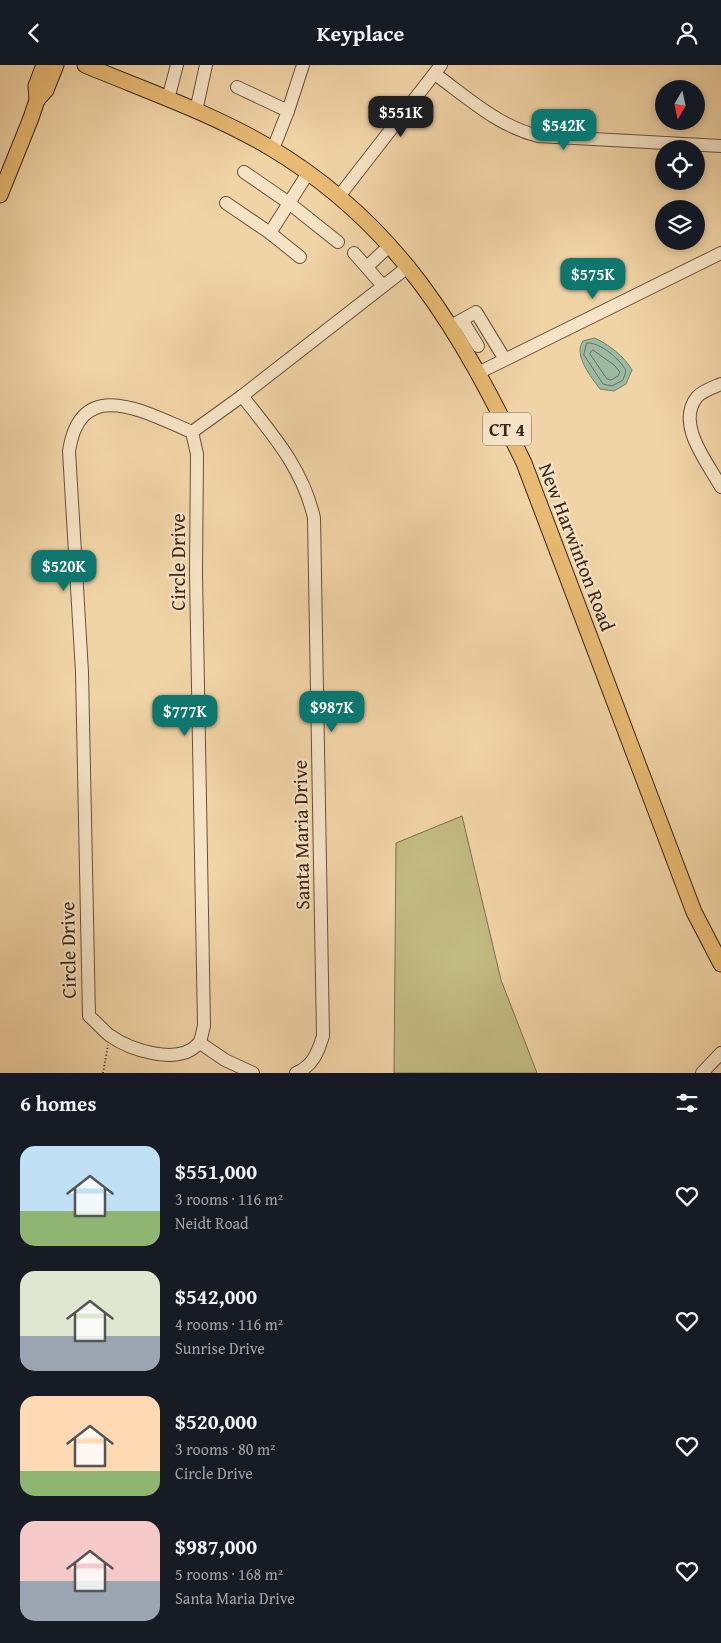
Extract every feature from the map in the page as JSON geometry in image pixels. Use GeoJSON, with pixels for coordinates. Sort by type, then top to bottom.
{"type":"FeatureCollection","features":[{"type":"Feature","properties":{"kind":"main road"},"geometry":{"type":"LineString","coordinates":[[37,100],[36,86],[44,65]]}},
{"type":"Feature","properties":{"kind":"main road"},"geometry":{"type":"LineString","coordinates":[[0,195],[37,100],[46,90],[56,65]]}},
{"type":"Feature","properties":{"kind":"main road","name":"New Harwinton Road"},"geometry":{"type":"LineString","coordinates":[[85,65],[222,122],[273,149],[340,195],[390,245],[457,323],[473,349],[478,373],[524,463],[694,912],[721,964]]}},
{"type":"Feature","properties":{"kind":"street"},"geometry":{"type":"LineString","coordinates":[[168,99],[177,65]]}},
{"type":"Feature","properties":{"kind":"street"},"geometry":{"type":"LineString","coordinates":[[196,111],[206,65]]}},
{"type":"Feature","properties":{"kind":"street"},"geometry":{"type":"LineString","coordinates":[[273,149],[304,65]]}},
{"type":"Feature","properties":{"kind":"street"},"geometry":{"type":"LineString","coordinates":[[340,195],[438,70],[500,122],[521,132],[538,136],[721,146]]}},
{"type":"Feature","properties":{"kind":"street"},"geometry":{"type":"LineString","coordinates":[[237,87],[288,111]]}},
{"type":"Feature","properties":{"kind":"street"},"geometry":{"type":"LineString","coordinates":[[244,172],[289,203],[338,242]]}},
{"type":"Feature","properties":{"kind":"street"},"geometry":{"type":"LineString","coordinates":[[270,233],[308,173]]}},
{"type":"Feature","properties":{"kind":"street"},"geometry":{"type":"LineString","coordinates":[[226,203],[270,233],[300,257]]}},
{"type":"Feature","properties":{"kind":"street"},"geometry":{"type":"LineString","coordinates":[[367,267],[390,245]]}},
{"type":"Feature","properties":{"kind":"street"},"geometry":{"type":"LineString","coordinates":[[354,253],[383,287]]}},
{"type":"Feature","properties":{"kind":"street"},"geometry":{"type":"LineString","coordinates":[[478,373],[504,358],[721,253]]}},
{"type":"Feature","properties":{"kind":"street"},"geometry":{"type":"LineString","coordinates":[[192,432],[242,396],[409,266]]}},
{"type":"Feature","properties":{"kind":"street"},"geometry":{"type":"LineString","coordinates":[[457,323],[476,312],[504,358]]}},
{"type":"Feature","properties":{"kind":"street"},"geometry":{"type":"LineString","coordinates":[[473,349],[492,339]]}},
{"type":"Feature","properties":{"kind":"street"},"geometry":{"type":"LineString","coordinates":[[721,384],[698,396],[691,408],[690,423],[694,439],[721,487]]}},
{"type":"Feature","properties":{"kind":"street","name":"Santa Maria Drive"},"geometry":{"type":"LineString","coordinates":[[242,396],[286,452],[300,475],[309,498],[314,526],[323,1036],[316,1056],[303,1070],[296,1073]]}},
{"type":"Feature","properties":{"kind":"street","name":"Circle Drive"},"geometry":{"type":"LineString","coordinates":[[118,404],[141,411],[192,432],[197,454],[196,573],[204,1026],[200,1043],[186,1054],[170,1057],[145,1051],[110,1036],[89,1016],[87,998],[82,672],[68,451],[71,433],[80,418],[101,405],[118,404]]}},
{"type":"Feature","properties":{"kind":"street"},"geometry":{"type":"LineString","coordinates":[[200,1043],[225,1060],[253,1073]]}},
{"type":"Feature","properties":{"kind":"street"},"geometry":{"type":"LineString","coordinates":[[702,1073],[721,1053]]}},
{"type":"Feature","properties":{"kind":"path"},"geometry":{"type":"LineString","coordinates":[[102,1073],[110,1036]]}},
{"type":"Feature","properties":{"kind":"shaded area"},"geometry":{"type":"Polygon","coordinates":[[[462,816],[501,980],[537,1073],[394,1073],[396,843],[462,816]]]}},
{"type":"Feature","properties":{"kind":"water"},"geometry":{"type":"Polygon","coordinates":[[[594,338],[615,351],[632,370],[626,384],[614,391],[600,389],[584,366],[580,347],[583,341],[594,338]]]}}]}
